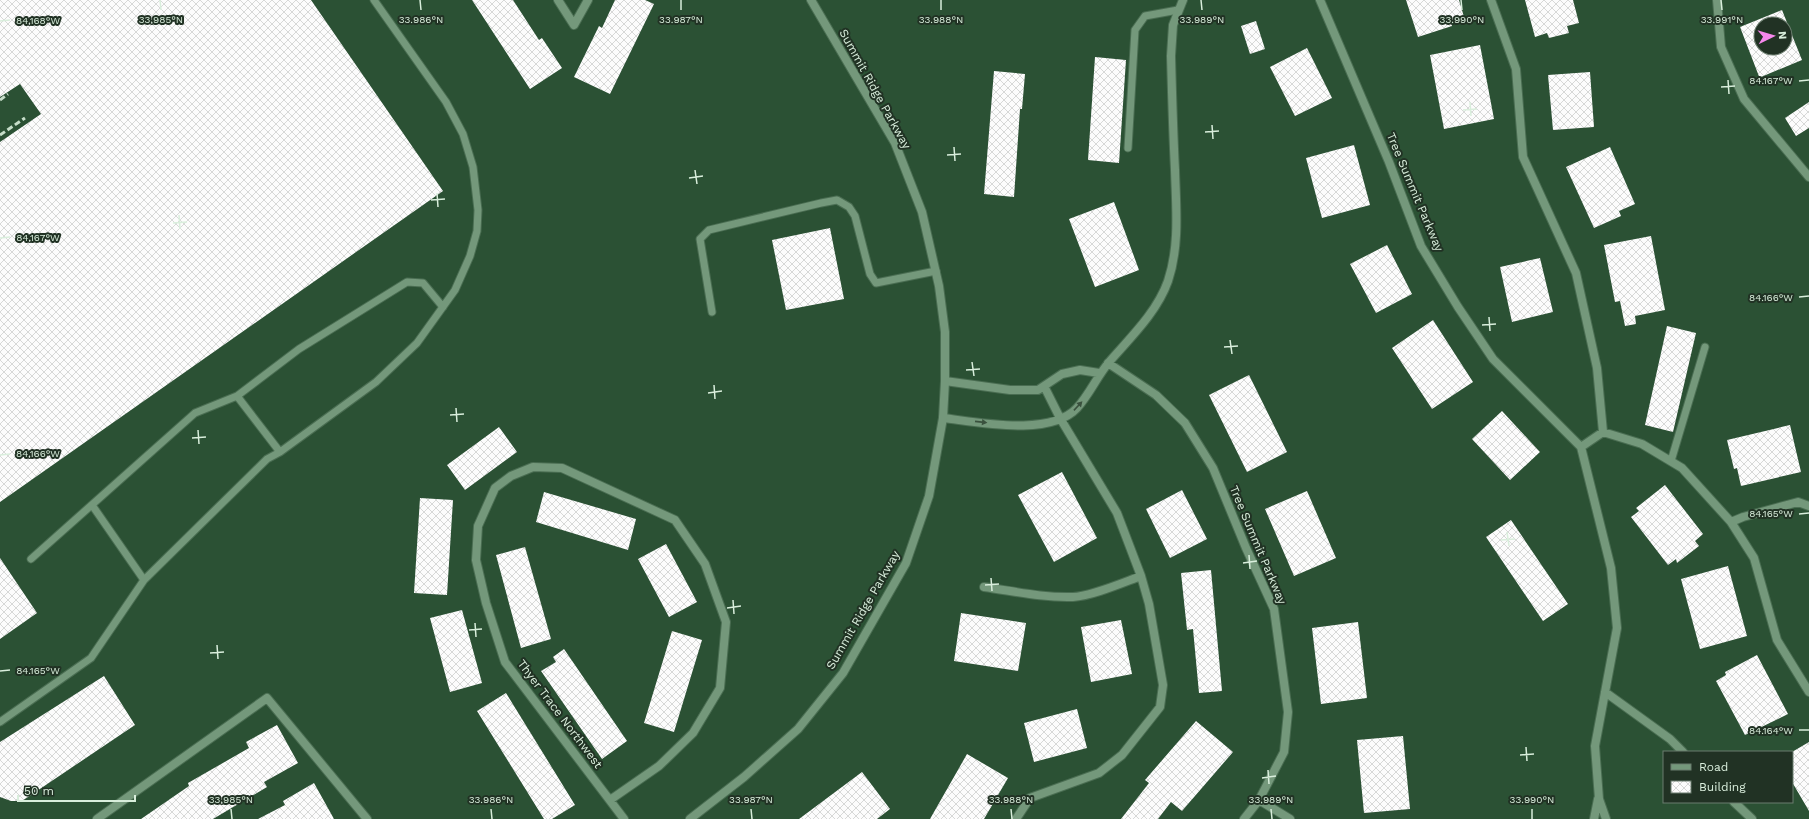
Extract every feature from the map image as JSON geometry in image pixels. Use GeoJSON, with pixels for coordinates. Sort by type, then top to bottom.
{"type":"FeatureCollection","features":[{"type":"Feature","properties":{"kind":"street"},"geometry":{"type":"LineString","coordinates":[[558,0],[574,25],[588,0]]}},
{"type":"Feature","properties":{"kind":"street","name":"Summit Ridge Parkway"},"geometry":{"type":"LineString","coordinates":[[690,819],[744,777],[798,729],[843,673],[906,563],[929,496],[943,418],[946,332],[936,271],[922,212],[895,143],[811,0]]}},
{"type":"Feature","properties":{"kind":"street"},"geometry":{"type":"LineString","coordinates":[[943,418],[1010,426],[1044,424],[1060,418],[1076,409],[1091,390],[1099,373],[1152,312],[1168,281],[1176,242],[1171,56],[1173,25],[1182,0]]}},
{"type":"Feature","properties":{"kind":"street","name":"Tree Summit Parkway"},"geometry":{"type":"LineString","coordinates":[[1320,0],[1389,162],[1421,246],[1458,307],[1493,360],[1581,447]]}},
{"type":"Feature","properties":{"kind":"street"},"geometry":{"type":"LineString","coordinates":[[1491,0],[1516,69],[1523,157],[1576,273],[1597,368],[1603,432]]}},
{"type":"Feature","properties":{"kind":"street"},"geometry":{"type":"LineString","coordinates":[[1717,0],[1721,47],[1744,100],[1809,176]]}},
{"type":"Feature","properties":{"kind":"street","name":"Tree Summit Parkway"},"geometry":{"type":"LineString","coordinates":[[1108,363],[1156,395],[1185,423],[1213,468],[1246,548],[1274,609],[1288,712],[1284,752],[1259,800],[1244,819]]}},
{"type":"Feature","properties":{"kind":"street"},"geometry":{"type":"LineString","coordinates":[[945,381],[1010,390],[1038,390],[1062,374],[1080,370],[1099,373]]}},
{"type":"Feature","properties":{"kind":"street"},"geometry":{"type":"LineString","coordinates":[[1016,819],[1030,798],[1100,773],[1122,756],[1160,707],[1163,685],[1149,604],[1141,576],[1117,513],[1060,418],[1044,386]]}},
{"type":"Feature","properties":{"kind":"street"},"geometry":{"type":"LineString","coordinates":[[1594,819],[1598,798],[1595,746],[1617,628],[1611,568],[1581,447],[1603,432]]}},
{"type":"Feature","properties":{"kind":"street"},"geometry":{"type":"LineString","coordinates":[[1603,432],[1642,444],[1682,468],[1731,522],[1754,558],[1777,640],[1809,692]]}},
{"type":"Feature","properties":{"kind":"street","name":"Thyer Trace Northwest"},"geometry":{"type":"LineString","coordinates":[[610,800],[659,766],[693,733],[720,688],[726,622],[705,564],[675,520],[562,468],[533,467],[511,476],[495,488],[478,526],[476,560],[484,596],[505,662],[624,819]]}},
{"type":"Feature","properties":{"kind":"street"},"geometry":{"type":"LineString","coordinates":[[1731,522],[1743,517],[1798,502],[1809,506]]}},
{"type":"Feature","properties":{"kind":"street"},"geometry":{"type":"LineString","coordinates":[[984,587],[1044,595],[1074,597],[1141,576]]}},
{"type":"Feature","properties":{"kind":"street"},"geometry":{"type":"LineString","coordinates":[[1605,692],[1670,739],[1682,751]]}},
{"type":"Feature","properties":{"kind":"street"},"geometry":{"type":"LineString","coordinates":[[97,819],[267,698],[367,819]]}},
{"type":"Feature","properties":{"kind":"street"},"geometry":{"type":"LineString","coordinates":[[1598,798],[1606,819]]}},
{"type":"Feature","properties":{"kind":"street"},"geometry":{"type":"LineString","coordinates":[[1259,800],[1290,819]]}},
{"type":"Feature","properties":{"kind":"street"},"geometry":{"type":"LineString","coordinates":[[1735,803],[1752,819]]}},
{"type":"Feature","properties":{"kind":"lane"},"geometry":{"type":"LineString","coordinates":[[0,722],[91,658],[144,580],[267,458],[280,452],[376,382],[417,343],[455,290],[470,256],[477,232],[478,210],[473,167],[463,134],[446,102],[374,0]]}},
{"type":"Feature","properties":{"kind":"lane"},"geometry":{"type":"LineString","coordinates":[[1128,148],[1135,30],[1145,16],[1178,10]]}},
{"type":"Feature","properties":{"kind":"lane"},"geometry":{"type":"LineString","coordinates":[[712,312],[700,239],[709,230],[837,200],[849,207],[855,216],[870,274],[876,283],[936,271]]}},
{"type":"Feature","properties":{"kind":"lane"},"geometry":{"type":"LineString","coordinates":[[31,559],[195,413],[237,396],[299,349],[407,282],[423,283],[443,307]]}},
{"type":"Feature","properties":{"kind":"lane"},"geometry":{"type":"LineString","coordinates":[[1672,461],[1705,347]]}},
{"type":"Feature","properties":{"kind":"lane"},"geometry":{"type":"LineString","coordinates":[[237,396],[280,452]]}},
{"type":"Feature","properties":{"kind":"lane"},"geometry":{"type":"LineString","coordinates":[[92,505],[144,580]]}},
{"type":"Feature","properties":{"kind":"building"},"geometry":{"type":"Polygon","coordinates":[[[0,0],[311,0],[443,191],[0,502],[0,142],[41,114],[20,84],[0,97],[0,0]]]}},
{"type":"Feature","properties":{"kind":"building"},"geometry":{"type":"Polygon","coordinates":[[[472,0],[513,0],[539,40],[542,38],[562,68],[530,89],[472,0]]]}},
{"type":"Feature","properties":{"kind":"building"},"geometry":{"type":"Polygon","coordinates":[[[615,0],[645,0],[654,4],[610,94],[574,77],[599,26],[602,28],[615,0]]]}},
{"type":"Feature","properties":{"kind":"building"},"geometry":{"type":"Polygon","coordinates":[[[1406,0],[1459,0],[1464,17],[1451,22],[1452,26],[1418,37],[1406,0]]]}},
{"type":"Feature","properties":{"kind":"building"},"geometry":{"type":"Polygon","coordinates":[[[1525,0],[1573,0],[1579,23],[1567,26],[1569,33],[1549,38],[1547,33],[1535,37],[1525,0]]]}},
{"type":"Feature","properties":{"kind":"building"},"geometry":{"type":"Polygon","coordinates":[[[1782,10],[1784,16],[1767,16],[1782,10]]]}},
{"type":"Feature","properties":{"kind":"building"},"geometry":{"type":"Polygon","coordinates":[[[1256,21],[1265,49],[1250,54],[1241,26],[1256,21]]]}},
{"type":"Feature","properties":{"kind":"building"},"geometry":{"type":"Polygon","coordinates":[[[1753,22],[1753,56],[1793,56],[1793,38],[1802,60],[1761,77],[1760,79],[1740,27],[1753,22]]]}},
{"type":"Feature","properties":{"kind":"building"},"geometry":{"type":"Polygon","coordinates":[[[1480,45],[1494,119],[1444,129],[1430,55],[1480,45]]]}},
{"type":"Feature","properties":{"kind":"building"},"geometry":{"type":"Polygon","coordinates":[[[1307,48],[1332,98],[1295,116],[1270,67],[1307,48]]]}},
{"type":"Feature","properties":{"kind":"building"},"geometry":{"type":"Polygon","coordinates":[[[1095,57],[1126,60],[1119,163],[1088,160],[1095,57]]]}},
{"type":"Feature","properties":{"kind":"building"},"geometry":{"type":"Polygon","coordinates":[[[994,71],[1025,74],[1022,109],[1020,109],[1014,197],[984,194],[994,71]]]}},
{"type":"Feature","properties":{"kind":"building"},"geometry":{"type":"Polygon","coordinates":[[[1590,72],[1594,127],[1553,130],[1548,75],[1590,72]]]}},
{"type":"Feature","properties":{"kind":"building"},"geometry":{"type":"Polygon","coordinates":[[[1809,102],[1809,128],[1796,136],[1785,118],[1809,102]]]}},
{"type":"Feature","properties":{"kind":"building"},"geometry":{"type":"Polygon","coordinates":[[[1354,145],[1370,205],[1322,218],[1306,158],[1354,145]]]}},
{"type":"Feature","properties":{"kind":"building"},"geometry":{"type":"Polygon","coordinates":[[[1610,147],[1635,204],[1619,211],[1621,216],[1594,228],[1566,167],[1610,147]]]}},
{"type":"Feature","properties":{"kind":"building"},"geometry":{"type":"Polygon","coordinates":[[[1114,202],[1139,270],[1095,287],[1069,219],[1114,202]]]}},
{"type":"Feature","properties":{"kind":"building"},"geometry":{"type":"Polygon","coordinates":[[[830,228],[844,299],[786,310],[772,240],[830,228]]]}},
{"type":"Feature","properties":{"kind":"building"},"geometry":{"type":"Polygon","coordinates":[[[1651,236],[1665,310],[1635,316],[1636,324],[1625,326],[1620,301],[1615,302],[1604,245],[1651,236]]]}},
{"type":"Feature","properties":{"kind":"building"},"geometry":{"type":"Polygon","coordinates":[[[1387,245],[1412,294],[1376,313],[1350,264],[1387,245]]]}},
{"type":"Feature","properties":{"kind":"building"},"geometry":{"type":"Polygon","coordinates":[[[1540,258],[1553,312],[1512,322],[1500,267],[1540,258]]]}},
{"type":"Feature","properties":{"kind":"building"},"geometry":{"type":"Polygon","coordinates":[[[1433,320],[1473,382],[1432,409],[1392,348],[1433,320]]]}},
{"type":"Feature","properties":{"kind":"building"},"geometry":{"type":"Polygon","coordinates":[[[1667,326],[1696,333],[1673,432],[1645,425],[1667,326]]]}},
{"type":"Feature","properties":{"kind":"building"},"geometry":{"type":"Polygon","coordinates":[[[1249,375],[1287,452],[1247,472],[1209,395],[1249,375]]]}},
{"type":"Feature","properties":{"kind":"building"},"geometry":{"type":"Polygon","coordinates":[[[1502,411],[1540,452],[1510,480],[1472,439],[1502,411]]]}},
{"type":"Feature","properties":{"kind":"building"},"geometry":{"type":"Polygon","coordinates":[[[1790,425],[1801,472],[1741,486],[1737,468],[1734,469],[1727,440],[1790,425]]]}},
{"type":"Feature","properties":{"kind":"building"},"geometry":{"type":"Polygon","coordinates":[[[499,427],[517,452],[465,490],[447,465],[499,427]]]}},
{"type":"Feature","properties":{"kind":"building"},"geometry":{"type":"Polygon","coordinates":[[[1062,472],[1097,538],[1054,562],[1018,495],[1062,472]]]}},
{"type":"Feature","properties":{"kind":"building"},"geometry":{"type":"Polygon","coordinates":[[[1665,485],[1703,534],[1695,541],[1699,546],[1677,563],[1676,559],[1668,565],[1631,517],[1639,511],[1636,508],[1665,485]]]}},
{"type":"Feature","properties":{"kind":"building"},"geometry":{"type":"Polygon","coordinates":[[[1182,490],[1207,539],[1170,558],[1146,509],[1182,490]]]}},
{"type":"Feature","properties":{"kind":"building"},"geometry":{"type":"Polygon","coordinates":[[[1307,491],[1336,558],[1294,576],[1265,509],[1307,491]]]}},
{"type":"Feature","properties":{"kind":"building"},"geometry":{"type":"Polygon","coordinates":[[[544,492],[636,519],[628,550],[536,522],[544,492]]]}},
{"type":"Feature","properties":{"kind":"building"},"geometry":{"type":"Polygon","coordinates":[[[420,498],[453,500],[447,595],[414,593],[420,498]]]}},
{"type":"Feature","properties":{"kind":"building"},"geometry":{"type":"Polygon","coordinates":[[[1511,520],[1568,604],[1543,621],[1486,537],[1511,520]]]}},
{"type":"Feature","properties":{"kind":"building"},"geometry":{"type":"Polygon","coordinates":[[[666,544],[697,602],[669,617],[638,559],[666,544]]]}},
{"type":"Feature","properties":{"kind":"building"},"geometry":{"type":"Polygon","coordinates":[[[525,547],[551,639],[521,648],[496,555],[525,547]]]}},
{"type":"Feature","properties":{"kind":"building"},"geometry":{"type":"Polygon","coordinates":[[[0,558],[37,613],[0,639],[0,558]]]}},
{"type":"Feature","properties":{"kind":"building"},"geometry":{"type":"Polygon","coordinates":[[[1728,566],[1747,636],[1700,649],[1681,579],[1728,566]]]}},
{"type":"Feature","properties":{"kind":"building"},"geometry":{"type":"Polygon","coordinates":[[[1211,570],[1222,691],[1199,693],[1193,629],[1187,630],[1181,573],[1211,570]]]}},
{"type":"Feature","properties":{"kind":"building"},"geometry":{"type":"Polygon","coordinates":[[[462,610],[482,683],[450,692],[430,618],[462,610]]]}},
{"type":"Feature","properties":{"kind":"building"},"geometry":{"type":"Polygon","coordinates":[[[961,613],[1026,623],[1018,671],[954,661],[961,613]]]}},
{"type":"Feature","properties":{"kind":"building"},"geometry":{"type":"Polygon","coordinates":[[[1121,620],[1132,674],[1091,682],[1081,627],[1121,620]]]}},
{"type":"Feature","properties":{"kind":"building"},"geometry":{"type":"Polygon","coordinates":[[[1358,622],[1367,698],[1321,704],[1312,628],[1358,622]]]}},
{"type":"Feature","properties":{"kind":"building"},"geometry":{"type":"Polygon","coordinates":[[[672,631],[702,640],[674,732],[644,723],[672,631]]]}},
{"type":"Feature","properties":{"kind":"building"},"geometry":{"type":"Polygon","coordinates":[[[564,649],[627,741],[602,759],[541,671],[556,662],[553,657],[564,649]]]}},
{"type":"Feature","properties":{"kind":"building"},"geometry":{"type":"Polygon","coordinates":[[[1757,655],[1788,714],[1745,735],[1716,681],[1726,675],[1725,672],[1757,655]]]}},
{"type":"Feature","properties":{"kind":"building"},"geometry":{"type":"Polygon","coordinates":[[[104,676],[135,725],[22,801],[11,801],[0,797],[0,742],[104,676]]]}},
{"type":"Feature","properties":{"kind":"building"},"geometry":{"type":"Polygon","coordinates":[[[506,693],[575,805],[552,819],[544,819],[477,711],[506,693]]]}},
{"type":"Feature","properties":{"kind":"building"},"geometry":{"type":"Polygon","coordinates":[[[1077,709],[1087,748],[1034,762],[1024,723],[1077,709]]]}},
{"type":"Feature","properties":{"kind":"building"},"geometry":{"type":"Polygon","coordinates":[[[1196,721],[1233,752],[1182,811],[1171,802],[1158,819],[1121,819],[1149,783],[1145,780],[1196,721]]]}},
{"type":"Feature","properties":{"kind":"building"},"geometry":{"type":"Polygon","coordinates":[[[277,725],[298,763],[264,782],[267,787],[213,819],[141,819],[189,786],[188,783],[249,748],[246,742],[277,725]]]}},
{"type":"Feature","properties":{"kind":"building"},"geometry":{"type":"Polygon","coordinates":[[[1403,736],[1410,809],[1364,813],[1357,740],[1403,736]]]}},
{"type":"Feature","properties":{"kind":"building"},"geometry":{"type":"Polygon","coordinates":[[[1809,742],[1809,811],[1793,784],[1793,751],[1809,742]]]}},
{"type":"Feature","properties":{"kind":"building"},"geometry":{"type":"Polygon","coordinates":[[[967,754],[1008,778],[984,819],[930,819],[967,754]]]}},
{"type":"Feature","properties":{"kind":"building"},"geometry":{"type":"Polygon","coordinates":[[[862,772],[890,809],[877,819],[799,819],[862,772]]]}},
{"type":"Feature","properties":{"kind":"building"},"geometry":{"type":"Polygon","coordinates":[[[314,783],[334,819],[258,819],[285,805],[283,801],[314,783]]]}},
{"type":"Feature","properties":{"kind":"railway"},"geometry":{"type":"LineString","coordinates":[[0,100],[8,94]]}},
{"type":"Feature","properties":{"kind":"railway"},"geometry":{"type":"LineString","coordinates":[[0,135],[25,118]]}}]}
